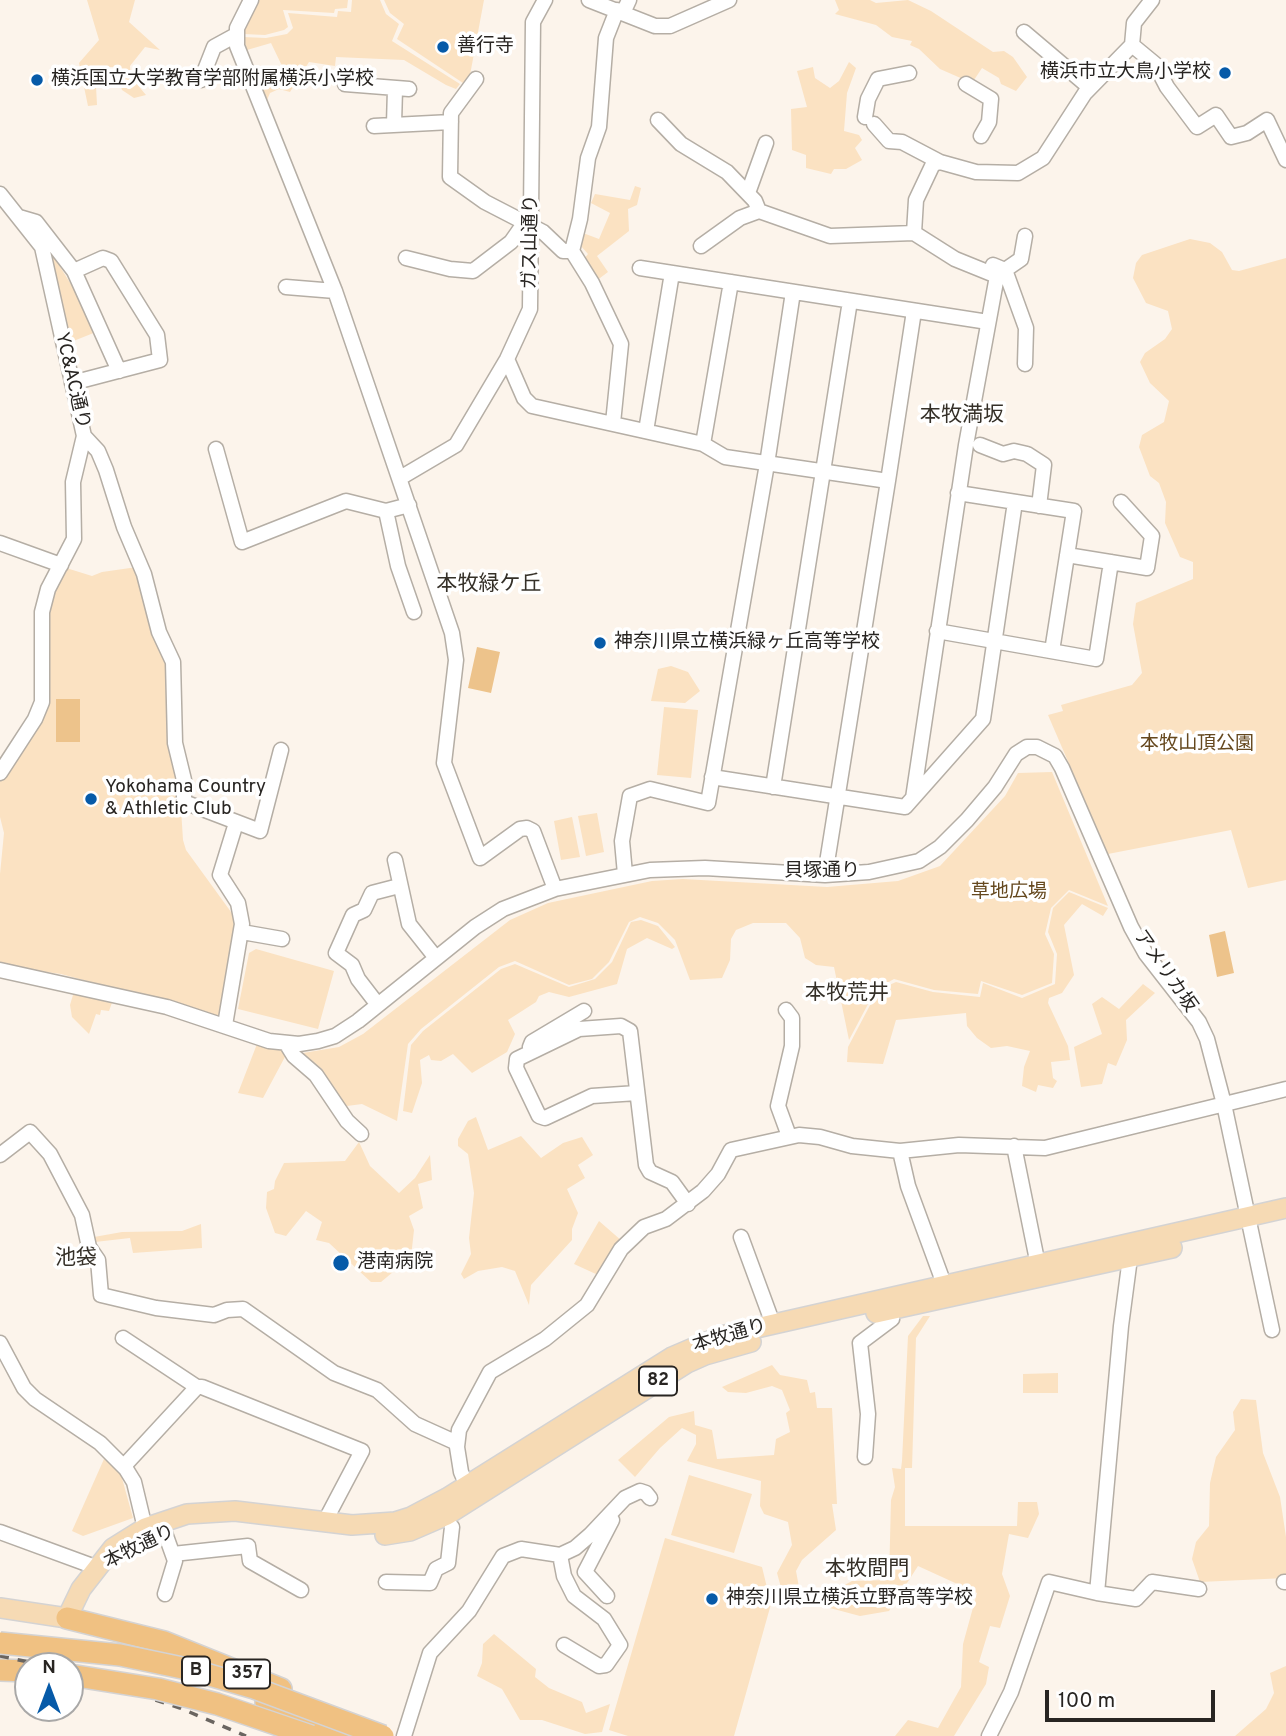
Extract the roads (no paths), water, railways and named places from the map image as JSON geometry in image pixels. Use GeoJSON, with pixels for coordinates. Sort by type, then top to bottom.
{"type":"FeatureCollection","features":[{"type":"Feature","properties":{"kind":"highway","name":"357"},"geometry":{"type":"LineString","coordinates":[[67,1618],[96,1623],[164,1642],[221,1662],[393,1736]]}},
{"type":"Feature","properties":{"kind":"highway","name":"357"},"geometry":{"type":"LineString","coordinates":[[96,1623],[120,1639],[344,1736]]}},
{"type":"Feature","properties":{"kind":"highway","name":"357"},"geometry":{"type":"LineString","coordinates":[[0,1644],[99,1655],[191,1672],[249,1689],[371,1736]]}},
{"type":"Feature","properties":{"kind":"highway","name":"B"},"geometry":{"type":"LineString","coordinates":[[0,1644],[120,1655],[192,1670],[254,1688],[383,1736]]}},
{"type":"Feature","properties":{"kind":"highway","name":"357"},"geometry":{"type":"LineString","coordinates":[[84,1675],[144,1683],[204,1698],[254,1712],[318,1736]]}},
{"type":"Feature","properties":{"kind":"highway","name":"B"},"geometry":{"type":"LineString","coordinates":[[84,1676],[158,1689],[217,1704],[311,1736]]}},
{"type":"Feature","properties":{"kind":"main road","name":"82"},"geometry":{"type":"LineString","coordinates":[[1250,1223],[1286,1208]]}},
{"type":"Feature","properties":{"kind":"main road","name":"82"},"geometry":{"type":"LineString","coordinates":[[1250,1223],[1286,1221]]}},
{"type":"Feature","properties":{"kind":"main road","name":"本牧通り"},"geometry":{"type":"LineString","coordinates":[[98,1568],[165,1533],[215,1522],[328,1536],[378,1536],[410,1531],[672,1357],[721,1336],[889,1303],[945,1297],[1250,1223]]}},
{"type":"Feature","properties":{"kind":"main road","name":"本牧通り"},"geometry":{"type":"LineString","coordinates":[[945,1297],[1038,1265],[1129,1251]]}},
{"type":"Feature","properties":{"kind":"main road","name":"本牧通り"},"geometry":{"type":"LineString","coordinates":[[67,1618],[81,1589],[113,1548],[145,1528],[187,1514],[212,1511],[255,1513],[352,1525],[395,1522],[470,1492],[705,1355],[889,1303]]}},
{"type":"Feature","properties":{"kind":"main road"},"geometry":{"type":"LineString","coordinates":[[0,1608],[67,1618]]}},
{"type":"Feature","properties":{"kind":"street"},"geometry":{"type":"LineString","coordinates":[[201,80],[214,47],[236,35],[251,0]]}},
{"type":"Feature","properties":{"kind":"street","name":"ガス山通り"},"geometry":{"type":"LineString","coordinates":[[400,478],[456,445],[507,359],[530,309],[533,22],[545,0]]}},
{"type":"Feature","properties":{"kind":"street"},"geometry":{"type":"LineString","coordinates":[[589,0],[623,8],[655,26],[670,26],[729,0]]}},
{"type":"Feature","properties":{"kind":"street"},"geometry":{"type":"LineString","coordinates":[[909,73],[878,79],[868,99],[870,120],[889,141],[916,147],[940,162],[976,173],[1026,171],[1043,158],[1089,87],[1132,45],[1134,23],[1152,0]]}},
{"type":"Feature","properties":{"kind":"street"},"geometry":{"type":"LineString","coordinates":[[613,423],[621,344],[592,283],[572,251],[588,158],[600,127],[606,38],[623,8]]}},
{"type":"Feature","properties":{"kind":"street"},"geometry":{"type":"LineString","coordinates":[[1024,32],[1089,87]]}},
{"type":"Feature","properties":{"kind":"street"},"geometry":{"type":"LineString","coordinates":[[236,35],[249,82],[335,291],[455,644],[456,660],[444,762],[480,858],[520,829],[527,828],[533,831],[555,889]]}},
{"type":"Feature","properties":{"kind":"street"},"geometry":{"type":"LineString","coordinates":[[1132,45],[1155,64],[1167,88],[1197,127],[1216,115],[1231,137],[1247,132],[1267,120],[1286,160]]}},
{"type":"Feature","properties":{"kind":"street"},"geometry":{"type":"LineString","coordinates":[[476,79],[456,102],[451,113],[450,177],[485,202],[529,224],[553,240],[563,251],[572,251]]}},
{"type":"Feature","properties":{"kind":"street"},"geometry":{"type":"LineString","coordinates":[[966,84],[991,99],[989,122],[981,136]]}},
{"type":"Feature","properties":{"kind":"street"},"geometry":{"type":"LineString","coordinates":[[345,85],[402,89],[394,124]]}},
{"type":"Feature","properties":{"kind":"street"},"geometry":{"type":"LineString","coordinates":[[658,120],[681,144],[727,173],[748,193],[759,212]]}},
{"type":"Feature","properties":{"kind":"street"},"geometry":{"type":"LineString","coordinates":[[374,126],[451,122]]}},
{"type":"Feature","properties":{"kind":"street"},"geometry":{"type":"LineString","coordinates":[[748,193],[766,143]]}},
{"type":"Feature","properties":{"kind":"street"},"geometry":{"type":"LineString","coordinates":[[917,235],[916,200],[933,164],[940,162]]}},
{"type":"Feature","properties":{"kind":"street","name":"YC&AC通り"},"geometry":{"type":"LineString","coordinates":[[0,194],[42,247],[84,436],[73,482],[74,539],[48,589],[42,612],[41,702],[35,719],[0,773]]}},
{"type":"Feature","properties":{"kind":"street"},"geometry":{"type":"LineString","coordinates":[[701,246],[740,218],[759,212],[830,236],[931,236],[1005,270],[1026,328],[1025,364]]}},
{"type":"Feature","properties":{"kind":"street"},"geometry":{"type":"LineString","coordinates":[[19,217],[36,222],[74,271],[119,371]]}},
{"type":"Feature","properties":{"kind":"street"},"geometry":{"type":"LineString","coordinates":[[405,258],[450,269],[473,271],[511,242],[529,224]]}},
{"type":"Feature","properties":{"kind":"street"},"geometry":{"type":"LineString","coordinates":[[913,798],[958,493],[971,445],[997,276],[955,259],[917,235]]}},
{"type":"Feature","properties":{"kind":"street"},"geometry":{"type":"LineString","coordinates":[[1005,270],[1021,259],[1025,236]]}},
{"type":"Feature","properties":{"kind":"street"},"geometry":{"type":"LineString","coordinates":[[72,383],[160,360],[157,335],[111,261],[103,258],[74,271]]}},
{"type":"Feature","properties":{"kind":"street"},"geometry":{"type":"LineString","coordinates":[[640,268],[988,322]]}},
{"type":"Feature","properties":{"kind":"street"},"geometry":{"type":"LineString","coordinates":[[646,431],[672,273]]}},
{"type":"Feature","properties":{"kind":"street"},"geometry":{"type":"LineString","coordinates":[[704,444],[731,282]]}},
{"type":"Feature","properties":{"kind":"street"},"geometry":{"type":"LineString","coordinates":[[286,288],[335,291]]}},
{"type":"Feature","properties":{"kind":"street"},"geometry":{"type":"LineString","coordinates":[[625,874],[622,841],[630,796],[650,789],[708,803],[767,464],[793,292]]}},
{"type":"Feature","properties":{"kind":"street"},"geometry":{"type":"LineString","coordinates":[[773,788],[850,301]]}},
{"type":"Feature","properties":{"kind":"street"},"geometry":{"type":"LineString","coordinates":[[825,875],[914,311]]}},
{"type":"Feature","properties":{"kind":"street"},"geometry":{"type":"LineString","coordinates":[[507,359],[524,398],[532,406],[704,444],[725,457],[888,481]]}},
{"type":"Feature","properties":{"kind":"street"},"geometry":{"type":"LineString","coordinates":[[84,436],[98,451],[106,470],[124,527],[144,574],[159,632],[173,662],[175,743],[184,780],[184,803],[260,831],[281,750]]}},
{"type":"Feature","properties":{"kind":"street"},"geometry":{"type":"LineString","coordinates":[[971,445],[1003,454],[1014,451],[1027,454],[1044,465],[1039,506]]}},
{"type":"Feature","properties":{"kind":"street"},"geometry":{"type":"LineString","coordinates":[[216,449],[242,542],[346,501],[386,511],[409,506]]}},
{"type":"Feature","properties":{"kind":"street"},"geometry":{"type":"LineString","coordinates":[[958,493],[1074,511],[1052,651]]}},
{"type":"Feature","properties":{"kind":"street"},"geometry":{"type":"LineString","coordinates":[[712,777],[905,807],[982,719],[1015,502]]}},
{"type":"Feature","properties":{"kind":"street"},"geometry":{"type":"LineString","coordinates":[[1067,555],[1147,568],[1152,536],[1122,502]]}},
{"type":"Feature","properties":{"kind":"street"},"geometry":{"type":"LineString","coordinates":[[386,511],[398,566],[414,612]]}},
{"type":"Feature","properties":{"kind":"street"},"geometry":{"type":"LineString","coordinates":[[0,543],[61,565]]}},
{"type":"Feature","properties":{"kind":"street"},"geometry":{"type":"LineString","coordinates":[[937,631],[1096,659],[1111,562]]}},
{"type":"Feature","properties":{"kind":"street","name":"貝塚通り"},"geometry":{"type":"LineString","coordinates":[[286,1043],[318,1041],[335,1035],[503,909],[555,889],[625,874],[705,868],[825,875],[869,873],[919,861],[940,847],[967,820],[995,787],[1016,754],[1027,747],[1037,747]]}},
{"type":"Feature","properties":{"kind":"street","name":"アメリカ坂"},"geometry":{"type":"LineString","coordinates":[[1037,747],[1055,756],[1062,768],[1146,954],[1199,1022],[1210,1047],[1272,1330]]}},
{"type":"Feature","properties":{"kind":"street"},"geometry":{"type":"LineString","coordinates":[[225,1025],[242,932],[238,903],[220,875],[236,823]]}},
{"type":"Feature","properties":{"kind":"street"},"geometry":{"type":"LineString","coordinates":[[395,860],[409,924],[436,958]]}},
{"type":"Feature","properties":{"kind":"street"},"geometry":{"type":"LineString","coordinates":[[378,1005],[358,979],[352,965],[336,953],[353,915],[364,910],[372,892],[399,886]]}},
{"type":"Feature","properties":{"kind":"street"},"geometry":{"type":"LineString","coordinates":[[242,932],[282,939]]}},
{"type":"Feature","properties":{"kind":"street"},"geometry":{"type":"LineString","coordinates":[[0,970],[167,1007],[286,1043],[295,1056],[316,1075],[331,1100],[361,1134]]}},
{"type":"Feature","properties":{"kind":"street"},"geometry":{"type":"LineString","coordinates":[[786,1010],[792,1018],[792,1046],[778,1106],[789,1136]]}},
{"type":"Feature","properties":{"kind":"street"},"geometry":{"type":"LineString","coordinates":[[526,1055],[532,1042],[584,1011]]}},
{"type":"Feature","properties":{"kind":"street"},"geometry":{"type":"LineString","coordinates":[[637,1093],[592,1096],[545,1118],[539,1116],[516,1068],[517,1059],[579,1029],[621,1026],[630,1031],[646,1165],[650,1171],[672,1182],[688,1204]]}},
{"type":"Feature","properties":{"kind":"street"},"geometry":{"type":"LineString","coordinates":[[470,1492],[461,1472],[457,1443],[459,1430],[490,1372],[567,1323],[587,1306],[621,1249],[644,1227],[666,1219],[688,1204],[718,1174],[731,1150],[789,1136],[820,1137],[852,1146],[900,1151],[959,1145],[1045,1148],[1286,1089]]}},
{"type":"Feature","properties":{"kind":"street"},"geometry":{"type":"LineString","coordinates":[[0,1155],[30,1132],[50,1154],[82,1215],[89,1247],[98,1260],[101,1295],[156,1308],[214,1315],[227,1310],[243,1309],[334,1373],[377,1390],[415,1423],[457,1443]]}},
{"type":"Feature","properties":{"kind":"street"},"geometry":{"type":"LineString","coordinates":[[1014,1146],[1038,1265]]}},
{"type":"Feature","properties":{"kind":"street"},"geometry":{"type":"LineString","coordinates":[[900,1151],[908,1186],[945,1297]]}},
{"type":"Feature","properties":{"kind":"street"},"geometry":{"type":"LineString","coordinates":[[741,1237],[773,1324]]}},
{"type":"Feature","properties":{"kind":"street"},"geometry":{"type":"LineString","coordinates":[[1097,1593],[1129,1251]]}},
{"type":"Feature","properties":{"kind":"street"},"geometry":{"type":"LineString","coordinates":[[865,1457],[868,1414],[860,1343],[892,1319],[889,1303]]}},
{"type":"Feature","properties":{"kind":"street"},"geometry":{"type":"LineString","coordinates":[[123,1338],[197,1387],[362,1451],[324,1523]]}},
{"type":"Feature","properties":{"kind":"street"},"geometry":{"type":"LineString","coordinates":[[0,1343],[24,1388],[35,1399],[100,1443],[124,1466],[134,1482],[145,1528]]}},
{"type":"Feature","properties":{"kind":"street"},"geometry":{"type":"LineString","coordinates":[[124,1466],[197,1387]]}},
{"type":"Feature","properties":{"kind":"street"},"geometry":{"type":"LineString","coordinates":[[404,1736],[430,1653],[469,1611],[503,1556],[521,1549],[560,1555],[583,1542],[625,1498],[640,1491],[650,1498]]}},
{"type":"Feature","properties":{"kind":"street"},"geometry":{"type":"LineString","coordinates":[[607,1596],[585,1572],[625,1498]]}},
{"type":"Feature","properties":{"kind":"street"},"geometry":{"type":"LineString","coordinates":[[386,1582],[430,1583],[436,1569],[448,1563],[452,1527]]}},
{"type":"Feature","properties":{"kind":"street"},"geometry":{"type":"LineString","coordinates":[[0,1532],[98,1568]]}},
{"type":"Feature","properties":{"kind":"street"},"geometry":{"type":"LineString","coordinates":[[165,1533],[175,1561],[165,1594]]}},
{"type":"Feature","properties":{"kind":"street"},"geometry":{"type":"LineString","coordinates":[[173,1553],[247,1546],[250,1561],[301,1590]]}},
{"type":"Feature","properties":{"kind":"street"},"geometry":{"type":"LineString","coordinates":[[560,1555],[564,1576],[575,1596],[604,1619],[620,1645],[606,1665],[599,1666],[564,1646]]}},
{"type":"Feature","properties":{"kind":"street"},"geometry":{"type":"LineString","coordinates":[[989,1736],[1011,1692],[1049,1582],[1136,1599],[1152,1582],[1199,1589]]}},
{"type":"Feature","properties":{"kind":"railway"},"geometry":{"type":"LineString","coordinates":[[0,1656],[14,1659]]}},
{"type":"Feature","properties":{"kind":"railway"},"geometry":{"type":"LineString","coordinates":[[84,1677],[180,1708],[246,1736]]}},
{"type":"Feature","properties":{"kind":"place","name":"善行寺"},"geometry":{"type":"Point","coordinates":[443,47]}},
{"type":"Feature","properties":{"kind":"place","name":"横浜市立大鳥小学校"},"geometry":{"type":"Point","coordinates":[1225,73]}},
{"type":"Feature","properties":{"kind":"place","name":"横浜国立大学教育学部附属横浜小学校"},"geometry":{"type":"Point","coordinates":[37,80]}},
{"type":"Feature","properties":{"kind":"place","name":"神奈川県立横浜緑ヶ丘高等学校"},"geometry":{"type":"Point","coordinates":[600,643]}},
{"type":"Feature","properties":{"kind":"place","name":"Yokohama Country & Athletic Club"},"geometry":{"type":"Point","coordinates":[91,799]}},
{"type":"Feature","properties":{"kind":"place","name":"港南病院"},"geometry":{"type":"Point","coordinates":[341,1263]}},
{"type":"Feature","properties":{"kind":"place","name":"神奈川県立横浜立野高等学校"},"geometry":{"type":"Point","coordinates":[712,1599]}},
{"type":"Feature","properties":{"kind":"district","name":"本牧満坂"},"geometry":{"type":"Point","coordinates":[962,417]}},
{"type":"Feature","properties":{"kind":"district","name":"本牧緑ケ丘"},"geometry":{"type":"Point","coordinates":[489,586]}},
{"type":"Feature","properties":{"kind":"district","name":"本牧荒井"},"geometry":{"type":"Point","coordinates":[847,995]}},
{"type":"Feature","properties":{"kind":"district","name":"池袋"},"geometry":{"type":"Point","coordinates":[76,1260]}},
{"type":"Feature","properties":{"kind":"district","name":"本牧間門"},"geometry":{"type":"Point","coordinates":[867,1571]}},
{"type":"Feature","properties":{"kind":"park label","name":"本牧山頂公園"},"geometry":{"type":"Point","coordinates":[1197,745]}},
{"type":"Feature","properties":{"kind":"park label","name":"草地広場"},"geometry":{"type":"Point","coordinates":[1009,893]}}]}
